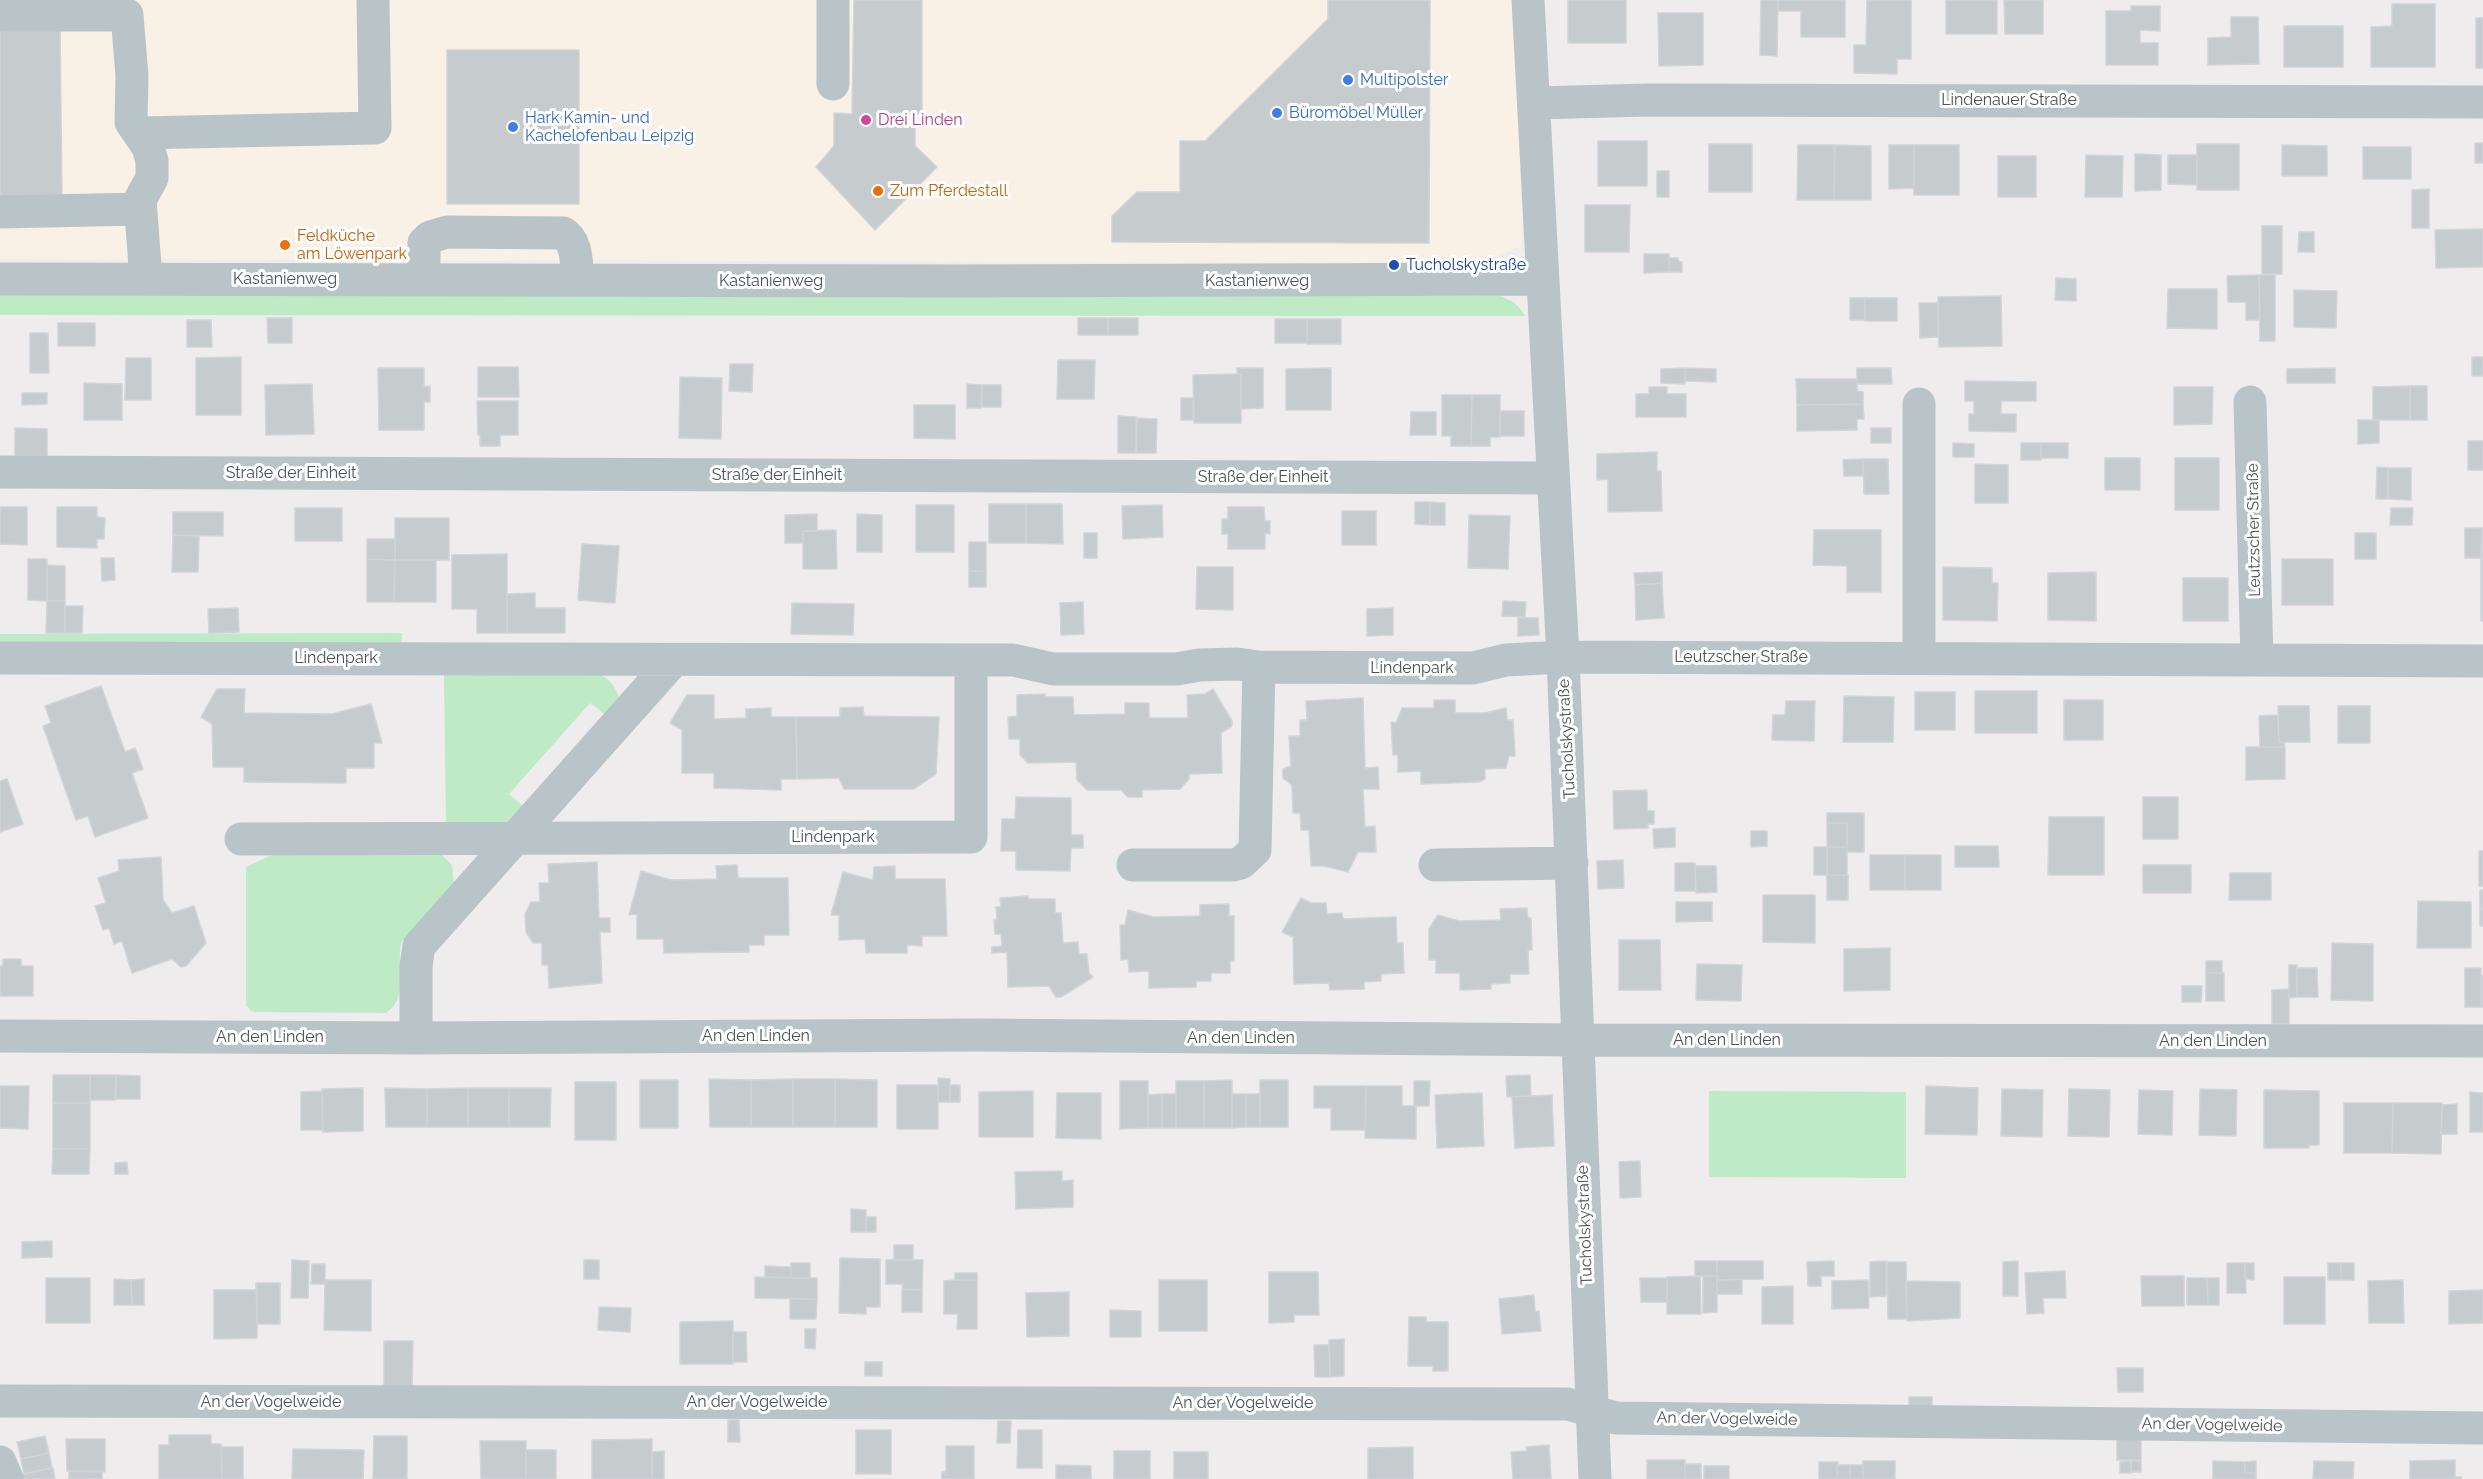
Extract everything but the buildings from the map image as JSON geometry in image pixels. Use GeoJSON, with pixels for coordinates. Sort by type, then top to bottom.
{"type":"FeatureCollection","features":[{"type":"Feature","properties":{"kind":"street"},"geometry":{"type":"LineString","coordinates":[[139,133],[375,128],[373,0]]}},
{"type":"Feature","properties":{"kind":"street"},"geometry":{"type":"LineString","coordinates":[[833,0],[833,84]]}},
{"type":"Feature","properties":{"kind":"street","name":"Tucholskystraße"},"geometry":{"type":"LineString","coordinates":[[1528,0],[1563,657],[1595,1479]]}},
{"type":"Feature","properties":{"kind":"street"},"geometry":{"type":"LineString","coordinates":[[0,15],[128,7],[132,76],[131,122],[148,147],[152,161],[152,178],[140,200],[146,279]]}},
{"type":"Feature","properties":{"kind":"street","name":"Lindenauer Straße"},"geometry":{"type":"LineString","coordinates":[[1534,103],[1649,100],[2483,102]]}},
{"type":"Feature","properties":{"kind":"street"},"geometry":{"type":"LineString","coordinates":[[0,212],[141,209]]}},
{"type":"Feature","properties":{"kind":"street"},"geometry":{"type":"LineString","coordinates":[[424,280],[424,243],[430,237],[447,232],[563,233],[569,237],[574,248],[578,280]]}},
{"type":"Feature","properties":{"kind":"street","name":"Kastanienweg"},"geometry":{"type":"LineString","coordinates":[[0,279],[1542,279]]}},
{"type":"Feature","properties":{"kind":"street","name":"Leutzscher Straße"},"geometry":{"type":"LineString","coordinates":[[2250,402],[2257,659]]}},
{"type":"Feature","properties":{"kind":"street"},"geometry":{"type":"LineString","coordinates":[[1918,658],[1919,404]]}},
{"type":"Feature","properties":{"kind":"street","name":"Straße der Einheit"},"geometry":{"type":"LineString","coordinates":[[0,472],[1553,478]]}},
{"type":"Feature","properties":{"kind":"street","name":"Leutzscher Straße"},"geometry":{"type":"LineString","coordinates":[[1563,657],[2483,661]]}},
{"type":"Feature","properties":{"kind":"street","name":"Lindenpark"},"geometry":{"type":"LineString","coordinates":[[0,658],[1013,660],[1053,669],[1177,669],[1199,665],[1237,664],[1259,667],[1473,668],[1506,660],[1563,657]]}},
{"type":"Feature","properties":{"kind":"street","name":"Lindenpark"},"geometry":{"type":"LineString","coordinates":[[241,839],[971,837],[971,660]]}},
{"type":"Feature","properties":{"kind":"street"},"geometry":{"type":"LineString","coordinates":[[416,1038],[416,956],[419,946],[673,661]]}},
{"type":"Feature","properties":{"kind":"street"},"geometry":{"type":"LineString","coordinates":[[1133,866],[1233,865],[1241,863],[1255,850],[1259,667]]}},
{"type":"Feature","properties":{"kind":"street"},"geometry":{"type":"LineString","coordinates":[[1436,865],[1572,863]]}},
{"type":"Feature","properties":{"kind":"street","name":"An den Linden"},"geometry":{"type":"LineString","coordinates":[[0,1036],[416,1038],[980,1035],[1579,1040],[2483,1041]]}},
{"type":"Feature","properties":{"kind":"street","name":"An der Vogelweide"},"geometry":{"type":"LineString","coordinates":[[0,1401],[1568,1404],[1616,1418],[2483,1428]]}},
{"type":"Feature","properties":{"kind":"street"},"geometry":{"type":"LineString","coordinates":[[0,1461],[7,1479]]}},
{"type":"Feature","properties":{"kind":"shaded area"},"geometry":{"type":"Polygon","coordinates":[[[0,0],[1514,0],[1521,113],[1522,246],[1479,263],[0,259],[0,0]]]}},
{"type":"Feature","properties":{"kind":"green space"},"geometry":{"type":"Polygon","coordinates":[[[0,291],[1499,296],[1514,303],[1525,316],[0,315],[0,291]]]}},
{"type":"Feature","properties":{"kind":"green space"},"geometry":{"type":"Polygon","coordinates":[[[402,633],[401,649],[0,651],[0,634],[402,633]]]}},
{"type":"Feature","properties":{"kind":"green space"},"geometry":{"type":"Polygon","coordinates":[[[444,675],[601,675],[613,685],[619,698],[606,715],[590,703],[509,794],[524,807],[515,819],[504,824],[446,824],[444,675]]]}},
{"type":"Feature","properties":{"kind":"green space"},"geometry":{"type":"Polygon","coordinates":[[[287,848],[440,853],[452,865],[454,884],[401,943],[400,990],[398,999],[386,1013],[255,1012],[246,1005],[246,867],[287,848]]]}},
{"type":"Feature","properties":{"kind":"green space"},"geometry":{"type":"Polygon","coordinates":[[[1709,1091],[1906,1092],[1906,1178],[1709,1177],[1709,1091]]]}},
{"type":"Feature","properties":{"kind":"place","name":"Multipolster"},"geometry":{"type":"Point","coordinates":[1348,80]}},
{"type":"Feature","properties":{"kind":"place","name":"Büromöbel Müller"},"geometry":{"type":"Point","coordinates":[1277,113]}},
{"type":"Feature","properties":{"kind":"place","name":"Drei Linden"},"geometry":{"type":"Point","coordinates":[866,120]}},
{"type":"Feature","properties":{"kind":"place","name":"Hark Kamin- und Kachelofenbau Leipzig"},"geometry":{"type":"Point","coordinates":[513,127]}},
{"type":"Feature","properties":{"kind":"place","name":"Zum Pferdestall"},"geometry":{"type":"Point","coordinates":[878,191]}},
{"type":"Feature","properties":{"kind":"place","name":"Feldküche am Löwenpark"},"geometry":{"type":"Point","coordinates":[285,245]}},
{"type":"Feature","properties":{"kind":"place","name":"Tucholskystraße"},"geometry":{"type":"Point","coordinates":[1394,265]}}]}
